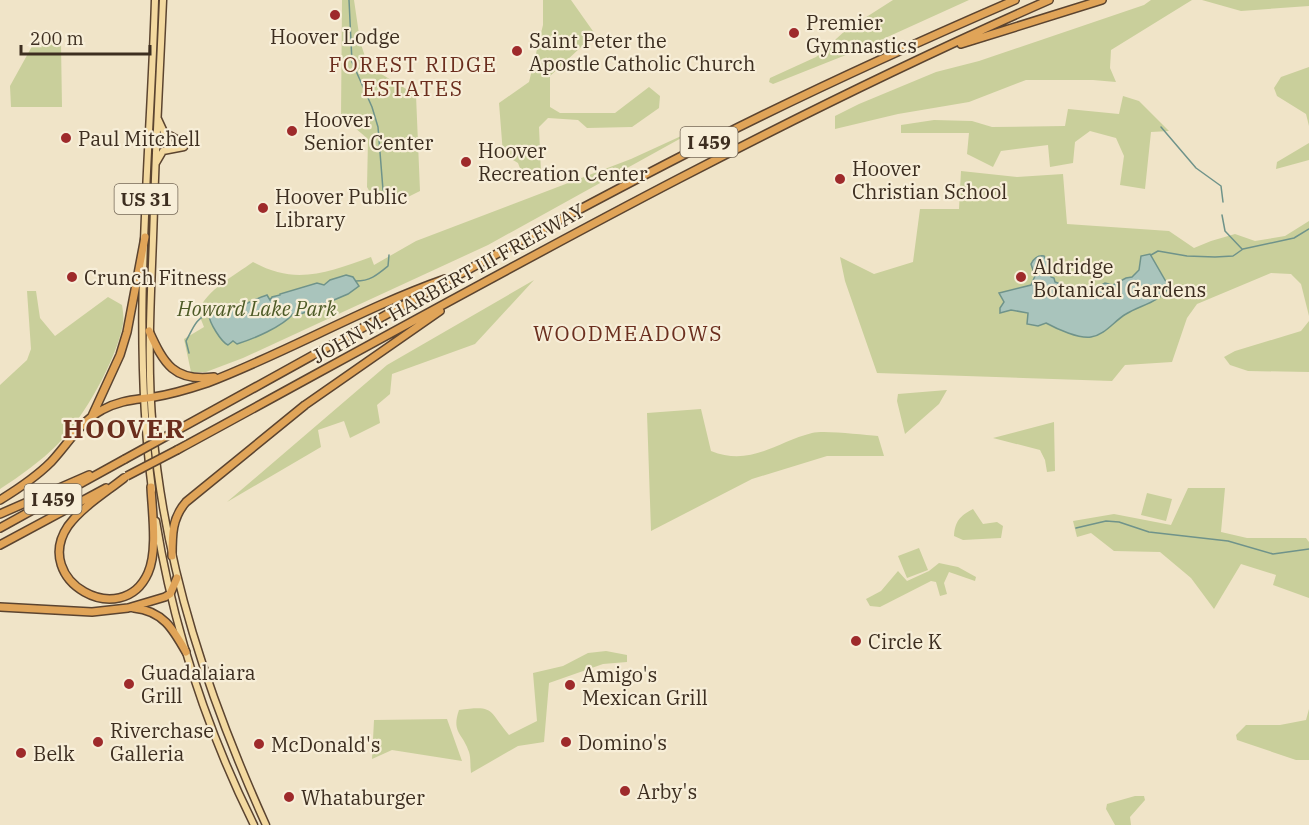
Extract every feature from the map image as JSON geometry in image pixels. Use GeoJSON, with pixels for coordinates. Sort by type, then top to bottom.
{"type":"FeatureCollection","features":[{"type":"Feature","properties":{"kind":"highway"},"geometry":{"type":"LineString","coordinates":[[959,24],[1006,0]]}},
{"type":"Feature","properties":{"kind":"highway","name":"JOHN M. HARBERT III FREEWAY"},"geometry":{"type":"LineString","coordinates":[[0,528],[713,140],[831,82],[1015,0]]}},
{"type":"Feature","properties":{"kind":"highway","name":"JOHN M. HARBERT III FREEWAY"},"geometry":{"type":"LineString","coordinates":[[0,545],[710,161],[938,50],[1049,0]]}},
{"type":"Feature","properties":{"kind":"highway"},"geometry":{"type":"LineString","coordinates":[[938,50],[1102,0]]}},
{"type":"Feature","properties":{"kind":"highway"},"geometry":{"type":"LineString","coordinates":[[0,500],[49,464],[92,416],[120,355],[127,332],[145,237]]}},
{"type":"Feature","properties":{"kind":"highway"},"geometry":{"type":"LineString","coordinates":[[92,416],[122,401],[184,391],[226,375],[403,294],[465,273]]}},
{"type":"Feature","properties":{"kind":"highway"},"geometry":{"type":"LineString","coordinates":[[172,556],[173,525],[180,508],[186,501],[305,405],[473,289]]}},
{"type":"Feature","properties":{"kind":"highway"},"geometry":{"type":"LineString","coordinates":[[149,331],[163,361],[172,369],[185,376],[201,378],[226,375]]}},
{"type":"Feature","properties":{"kind":"highway"},"geometry":{"type":"LineString","coordinates":[[0,514],[74,481],[105,470]]}},
{"type":"Feature","properties":{"kind":"highway"},"geometry":{"type":"LineString","coordinates":[[125,477],[78,515],[69,525],[61,545],[61,562],[69,580],[78,590],[97,598],[117,598],[128,594],[145,579],[149,572],[152,542],[151,487]]}},
{"type":"Feature","properties":{"kind":"highway"},"geometry":{"type":"LineString","coordinates":[[0,607],[78,612],[128,608],[170,594],[177,578]]}},
{"type":"Feature","properties":{"kind":"highway"},"geometry":{"type":"LineString","coordinates":[[128,608],[151,612],[166,621],[186,652]]}},
{"type":"Feature","properties":{"kind":"main road","name":"US 31"},"geometry":{"type":"LineString","coordinates":[[155,0],[145,237],[147,398],[151,487],[161,553],[186,652],[217,740],[254,825]]}},
{"type":"Feature","properties":{"kind":"main road","name":"US 31"},"geometry":{"type":"LineString","coordinates":[[163,0],[147,398],[172,556],[193,638],[211,691],[266,825]]}},
{"type":"Feature","properties":{"kind":"main road"},"geometry":{"type":"LineString","coordinates":[[155,166],[163,152],[183,145],[164,132],[157,115]]}},
{"type":"Feature","properties":{"kind":"main road"},"geometry":{"type":"LineString","coordinates":[[199,689],[211,691]]}},
{"type":"Feature","properties":{"kind":"green space"},"geometry":{"type":"Polygon","coordinates":[[[342,0],[354,0],[360,41],[368,66],[416,95],[420,191],[406,198],[371,194],[367,187],[368,139],[341,116],[342,0]]]}},
{"type":"Feature","properties":{"kind":"green space"},"geometry":{"type":"Polygon","coordinates":[[[543,0],[571,0],[595,34],[550,76],[550,107],[560,113],[615,113],[649,87],[660,96],[659,108],[632,127],[587,128],[578,120],[548,118],[539,127],[541,173],[532,179],[524,179],[518,163],[503,154],[499,103],[529,82],[543,25],[543,0]]]}},
{"type":"Feature","properties":{"kind":"green space"},"geometry":{"type":"Polygon","coordinates":[[[893,0],[969,0],[861,49],[773,84],[769,82],[770,78],[816,57],[846,30],[893,0]]]}},
{"type":"Feature","properties":{"kind":"green space"},"geometry":{"type":"Polygon","coordinates":[[[1151,0],[1192,0],[1111,50],[1110,68],[1116,82],[1026,80],[969,102],[898,114],[835,129],[835,116],[936,72],[979,61],[1144,5],[1151,0]]]}},
{"type":"Feature","properties":{"kind":"green space"},"geometry":{"type":"Polygon","coordinates":[[[1202,0],[1309,0],[1309,6],[1241,11],[1202,0]]]}},
{"type":"Feature","properties":{"kind":"green space"},"geometry":{"type":"Polygon","coordinates":[[[36,39],[61,44],[62,107],[11,107],[10,86],[36,39]]]}},
{"type":"Feature","properties":{"kind":"green space"},"geometry":{"type":"Polygon","coordinates":[[[1309,67],[1309,126],[1306,114],[1277,96],[1274,88],[1281,77],[1309,67]]]}},
{"type":"Feature","properties":{"kind":"green space"},"geometry":{"type":"Polygon","coordinates":[[[1123,96],[1139,101],[1169,131],[1151,132],[1145,189],[1120,185],[1124,156],[1116,138],[1090,131],[1075,142],[1073,163],[1050,167],[1048,145],[1001,151],[993,167],[967,154],[969,133],[901,133],[901,125],[934,120],[972,121],[992,127],[1065,126],[1068,109],[1119,114],[1123,96]]]}},
{"type":"Feature","properties":{"kind":"green space","name":"Howard Lake Park"},"geometry":{"type":"Polygon","coordinates":[[[703,126],[488,245],[243,358],[206,372],[191,372],[184,339],[204,327],[198,312],[202,304],[214,290],[253,262],[269,269],[298,275],[326,272],[371,257],[374,265],[416,241],[631,159],[703,126]]]}},
{"type":"Feature","properties":{"kind":"green space"},"geometry":{"type":"Polygon","coordinates":[[[1309,143],[1309,160],[1276,169],[1277,162],[1309,143]]]}},
{"type":"Feature","properties":{"kind":"green space","name":"Aldridge Botanical Gardens"},"geometry":{"type":"Polygon","coordinates":[[[961,171],[1017,177],[1063,174],[1067,224],[1169,231],[1194,248],[1235,234],[1255,241],[1285,236],[1309,221],[1309,316],[1301,284],[1291,274],[1271,273],[1197,304],[1187,318],[1172,362],[1125,365],[1112,381],[877,373],[845,281],[840,257],[874,274],[913,262],[920,209],[959,209],[961,171]]]}},
{"type":"Feature","properties":{"kind":"green space"},"geometry":{"type":"Polygon","coordinates":[[[534,280],[475,344],[392,374],[390,394],[377,405],[380,423],[350,438],[344,421],[318,430],[321,447],[227,502],[387,365],[534,280]]]}},
{"type":"Feature","properties":{"kind":"green space"},"geometry":{"type":"Polygon","coordinates":[[[27,291],[36,291],[40,318],[55,336],[108,297],[122,305],[123,324],[114,355],[98,388],[68,433],[30,468],[0,489],[0,385],[27,360],[31,349],[27,291]]]}},
{"type":"Feature","properties":{"kind":"green space"},"geometry":{"type":"Polygon","coordinates":[[[1309,321],[1309,372],[1248,371],[1230,365],[1224,357],[1235,351],[1301,331],[1309,321]]]}},
{"type":"Feature","properties":{"kind":"green space"},"geometry":{"type":"Polygon","coordinates":[[[947,390],[939,404],[905,434],[897,401],[898,394],[947,390]]]}},
{"type":"Feature","properties":{"kind":"green space"},"geometry":{"type":"Polygon","coordinates":[[[701,409],[711,451],[725,455],[751,455],[812,433],[826,432],[878,436],[884,456],[827,456],[752,479],[651,531],[647,413],[701,409]]]}},
{"type":"Feature","properties":{"kind":"green space"},"geometry":{"type":"Polygon","coordinates":[[[1054,422],[1055,471],[1047,472],[1040,450],[993,438],[1054,422]]]}},
{"type":"Feature","properties":{"kind":"green space"},"geometry":{"type":"Polygon","coordinates":[[[1188,488],[1225,488],[1221,532],[1247,538],[1306,538],[1309,542],[1309,598],[1273,585],[1276,575],[1241,564],[1214,609],[1191,578],[1160,552],[1114,551],[1091,533],[1077,537],[1073,521],[1114,514],[1171,525],[1188,488]]]}},
{"type":"Feature","properties":{"kind":"green space"},"geometry":{"type":"Polygon","coordinates":[[[1147,493],[1172,499],[1166,521],[1141,515],[1147,493]]]}},
{"type":"Feature","properties":{"kind":"green space"},"geometry":{"type":"Polygon","coordinates":[[[973,509],[983,524],[997,522],[1003,526],[1001,538],[963,540],[954,536],[959,520],[973,509]]]}},
{"type":"Feature","properties":{"kind":"green space"},"geometry":{"type":"Polygon","coordinates":[[[919,548],[928,570],[907,578],[898,556],[919,548]]]}},
{"type":"Feature","properties":{"kind":"green space"},"geometry":{"type":"Polygon","coordinates":[[[939,563],[958,567],[976,577],[975,581],[949,572],[944,583],[947,594],[940,596],[936,582],[931,581],[880,607],[870,606],[866,599],[881,591],[898,571],[907,581],[929,571],[939,563]]]}},
{"type":"Feature","properties":{"kind":"green space"},"geometry":{"type":"Polygon","coordinates":[[[606,651],[627,655],[627,662],[603,664],[549,683],[544,742],[518,746],[471,773],[469,752],[456,724],[459,710],[479,708],[490,711],[509,735],[537,721],[533,673],[563,666],[588,653],[606,651]]]}},
{"type":"Feature","properties":{"kind":"green space"},"geometry":{"type":"Polygon","coordinates":[[[1309,709],[1309,760],[1296,760],[1237,740],[1236,735],[1246,725],[1280,725],[1306,720],[1309,709]]]}},
{"type":"Feature","properties":{"kind":"green space"},"geometry":{"type":"Polygon","coordinates":[[[447,719],[462,761],[392,750],[372,759],[374,720],[447,719]]]}},
{"type":"Feature","properties":{"kind":"green space"},"geometry":{"type":"Polygon","coordinates":[[[1135,796],[1144,796],[1145,800],[1130,817],[1131,825],[1115,825],[1106,809],[1107,804],[1135,796]]]}},
{"type":"Feature","properties":{"kind":"water"},"geometry":{"type":"Polygon","coordinates":[[[1150,254],[1169,287],[1160,297],[1126,314],[1096,336],[1074,335],[1046,323],[1038,326],[1027,324],[1028,313],[1011,310],[1000,313],[1004,302],[999,293],[1031,285],[1035,276],[1031,264],[1038,257],[1044,256],[1051,263],[1048,268],[1055,282],[1072,288],[1078,286],[1093,289],[1105,283],[1113,285],[1132,277],[1139,270],[1141,256],[1150,254]]]}},
{"type":"Feature","properties":{"kind":"water"},"geometry":{"type":"Polygon","coordinates":[[[346,275],[353,277],[359,286],[348,294],[301,314],[293,314],[275,328],[237,344],[233,341],[228,345],[222,340],[209,315],[238,307],[267,295],[270,300],[280,294],[317,283],[324,285],[330,280],[346,275]]]}},
{"type":"Feature","properties":{"kind":"waterway"},"geometry":{"type":"LineString","coordinates":[[349,0],[352,62],[372,107],[378,127],[383,190]]}},
{"type":"Feature","properties":{"kind":"waterway"},"geometry":{"type":"LineString","coordinates":[[1161,127],[1196,168],[1221,186],[1223,202]]}},
{"type":"Feature","properties":{"kind":"waterway"},"geometry":{"type":"LineString","coordinates":[[1222,215],[1225,231],[1242,249]]}},
{"type":"Feature","properties":{"kind":"waterway"},"geometry":{"type":"LineString","coordinates":[[1151,255],[1158,251],[1187,256],[1233,256],[1243,249],[1294,238],[1309,229]]}},
{"type":"Feature","properties":{"kind":"waterway"},"geometry":{"type":"LineString","coordinates":[[356,281],[377,275],[388,266],[389,255]]}},
{"type":"Feature","properties":{"kind":"waterway"},"geometry":{"type":"LineString","coordinates":[[189,353],[186,341],[192,329],[201,318],[209,315]]}},
{"type":"Feature","properties":{"kind":"waterway"},"geometry":{"type":"LineString","coordinates":[[1076,528],[1106,521],[1119,522],[1149,532],[1228,541],[1273,554],[1309,549]]}},
{"type":"Feature","properties":{"kind":"place","name":"Hoover Lodge"},"geometry":{"type":"Point","coordinates":[335,15]}},
{"type":"Feature","properties":{"kind":"place","name":"Premier Gymnastics"},"geometry":{"type":"Point","coordinates":[794,33]}},
{"type":"Feature","properties":{"kind":"place","name":"Saint Peter the Apostle Catholic Church"},"geometry":{"type":"Point","coordinates":[517,51]}},
{"type":"Feature","properties":{"kind":"place","name":"Hoover Senior Center"},"geometry":{"type":"Point","coordinates":[292,131]}},
{"type":"Feature","properties":{"kind":"place","name":"Paul Mitchell"},"geometry":{"type":"Point","coordinates":[66,138]}},
{"type":"Feature","properties":{"kind":"place","name":"Hoover Recreation Center"},"geometry":{"type":"Point","coordinates":[466,162]}},
{"type":"Feature","properties":{"kind":"place","name":"Hoover Christian School"},"geometry":{"type":"Point","coordinates":[840,179]}},
{"type":"Feature","properties":{"kind":"place","name":"Hoover Public Library"},"geometry":{"type":"Point","coordinates":[263,208]}},
{"type":"Feature","properties":{"kind":"place","name":"Crunch Fitness"},"geometry":{"type":"Point","coordinates":[72,277]}},
{"type":"Feature","properties":{"kind":"place","name":"Aldridge Botanical Gardens"},"geometry":{"type":"Point","coordinates":[1021,277]}},
{"type":"Feature","properties":{"kind":"place","name":"Circle K"},"geometry":{"type":"Point","coordinates":[856,641]}},
{"type":"Feature","properties":{"kind":"place","name":"Guadalaiara Grill"},"geometry":{"type":"Point","coordinates":[129,684]}},
{"type":"Feature","properties":{"kind":"place","name":"Amigo's Mexican Grill"},"geometry":{"type":"Point","coordinates":[570,685]}},
{"type":"Feature","properties":{"kind":"place","name":"Riverchase Galleria"},"geometry":{"type":"Point","coordinates":[98,742]}},
{"type":"Feature","properties":{"kind":"place","name":"Domino's"},"geometry":{"type":"Point","coordinates":[566,742]}},
{"type":"Feature","properties":{"kind":"place","name":"McDonald's"},"geometry":{"type":"Point","coordinates":[259,744]}},
{"type":"Feature","properties":{"kind":"place","name":"Belk"},"geometry":{"type":"Point","coordinates":[21,753]}},
{"type":"Feature","properties":{"kind":"place","name":"Arby's"},"geometry":{"type":"Point","coordinates":[625,791]}},
{"type":"Feature","properties":{"kind":"place","name":"Whataburger"},"geometry":{"type":"Point","coordinates":[289,797]}},
{"type":"Feature","properties":{"kind":"district","name":"FOREST RIDGE ESTATES"},"geometry":{"type":"Point","coordinates":[413,76]}},
{"type":"Feature","properties":{"kind":"district","name":"WOODMEADOWS"},"geometry":{"type":"Point","coordinates":[628,333]}},
{"type":"Feature","properties":{"kind":"district","name":"HOOVER"},"geometry":{"type":"Point","coordinates":[124,428]}}]}
